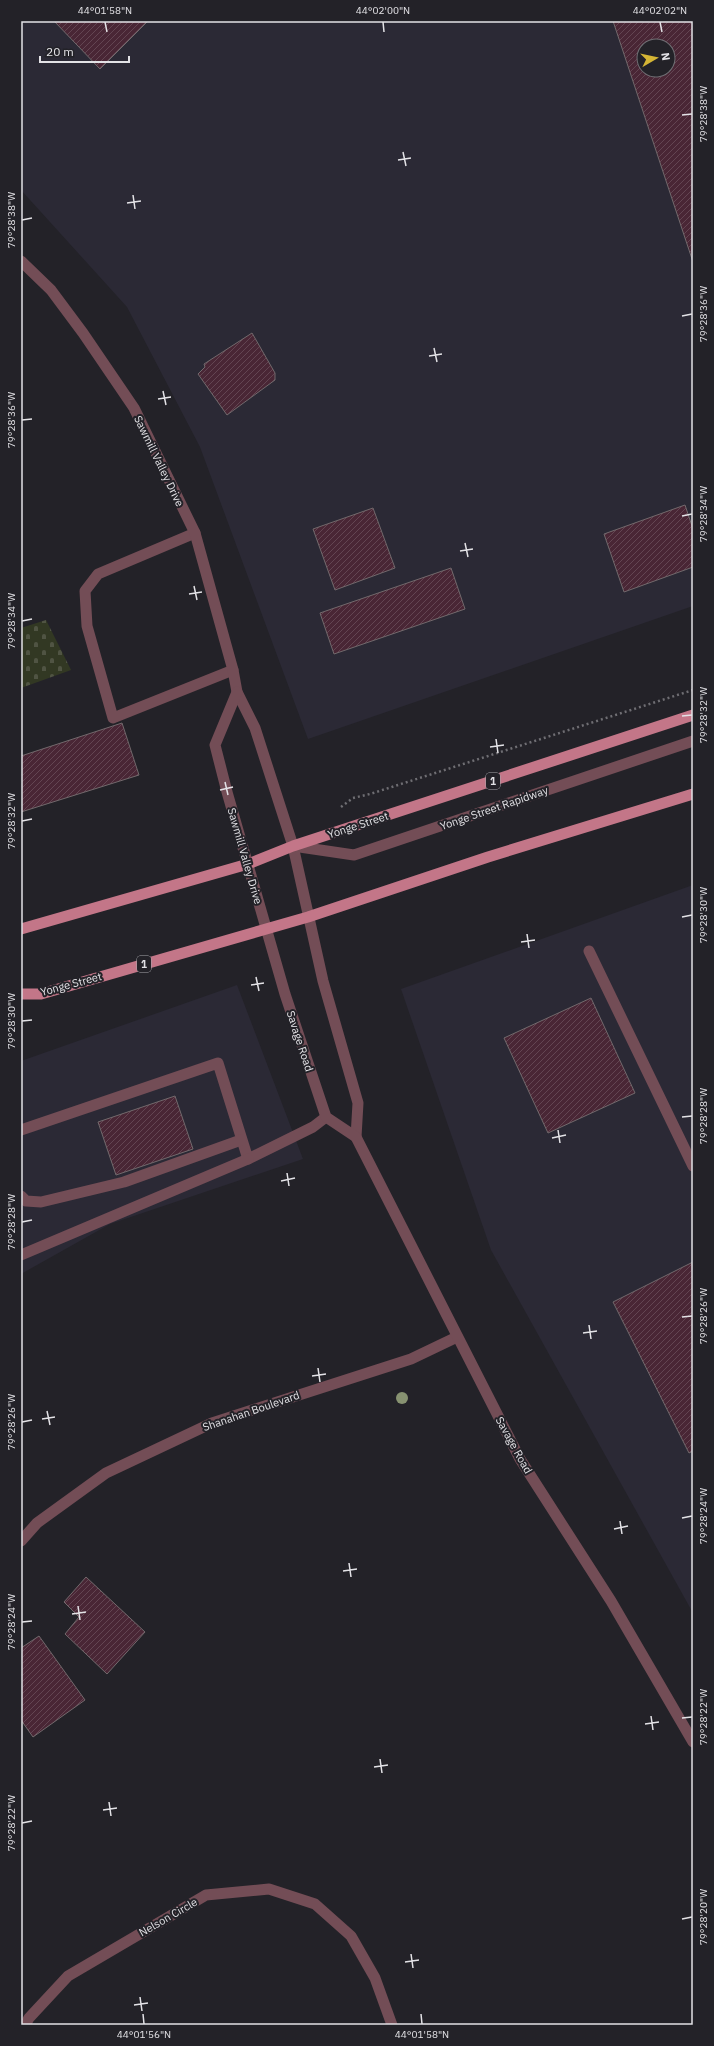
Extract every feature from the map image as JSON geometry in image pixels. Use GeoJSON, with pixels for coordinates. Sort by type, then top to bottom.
{"type":"FeatureCollection","features":[{"type":"Feature","properties":{"kind":"main road","name":"Yonge Street"},"geometry":{"type":"LineString","coordinates":[[21,929],[248,864],[293,846],[693,715]]}},
{"type":"Feature","properties":{"kind":"main road","name":"Yonge Street"},"geometry":{"type":"LineString","coordinates":[[21,994],[41,994],[308,917],[488,857],[693,794]]}},
{"type":"Feature","properties":{"kind":"street","name":"Sawmill Valley Drive"},"geometry":{"type":"LineString","coordinates":[[21,261],[51,290],[83,333],[134,408],[195,533],[233,670],[237,692],[255,728],[293,846],[308,917]]}},
{"type":"Feature","properties":{"kind":"street"},"geometry":{"type":"LineString","coordinates":[[195,533],[98,574],[85,591],[87,626],[114,718],[233,670]]}},
{"type":"Feature","properties":{"kind":"street","name":"Sawmill Valley Drive"},"geometry":{"type":"LineString","coordinates":[[237,692],[215,745],[266,929]]}},
{"type":"Feature","properties":{"kind":"street","name":"Yonge Street Rapidway"},"geometry":{"type":"LineString","coordinates":[[293,846],[354,855],[693,741]]}},
{"type":"Feature","properties":{"kind":"street"},"geometry":{"type":"LineString","coordinates":[[308,917],[322,981],[358,1103],[356,1137]]}},
{"type":"Feature","properties":{"kind":"street","name":"Savage Road"},"geometry":{"type":"LineString","coordinates":[[266,929],[285,994],[326,1117],[356,1137],[520,1458],[611,1601],[693,1742]]}},
{"type":"Feature","properties":{"kind":"street"},"geometry":{"type":"LineString","coordinates":[[589,951],[693,1166]]}},
{"type":"Feature","properties":{"kind":"street"},"geometry":{"type":"LineString","coordinates":[[21,1130],[218,1063],[248,1159]]}},
{"type":"Feature","properties":{"kind":"street"},"geometry":{"type":"LineString","coordinates":[[21,1255],[248,1159],[313,1127],[326,1117]]}},
{"type":"Feature","properties":{"kind":"street"},"geometry":{"type":"LineString","coordinates":[[21,1196],[26,1201],[41,1202],[124,1182],[206,1154],[241,1140]]}},
{"type":"Feature","properties":{"kind":"street","name":"Shanahan Boulevard"},"geometry":{"type":"LineString","coordinates":[[21,1541],[37,1523],[106,1473],[212,1423],[411,1359],[457,1337]]}},
{"type":"Feature","properties":{"kind":"street","name":"Nelson Circle"},"geometry":{"type":"LineString","coordinates":[[25,2025],[29,2018],[68,1976],[206,1895],[269,1889],[315,1904],[351,1936],[374,1978],[392,2025]]}},
{"type":"Feature","properties":{"kind":"shaded area"},"geometry":{"type":"Polygon","coordinates":[[[21,21],[693,21],[693,606],[308,739],[200,447],[127,307],[21,190],[21,21]]]}},
{"type":"Feature","properties":{"kind":"shaded area"},"geometry":{"type":"Polygon","coordinates":[[[693,885],[693,1613],[491,1250],[401,989],[693,885]]]}},
{"type":"Feature","properties":{"kind":"shaded area"},"geometry":{"type":"Polygon","coordinates":[[[237,985],[303,1159],[110,1224],[21,1274],[21,1061],[237,985]]]}},
{"type":"Feature","properties":{"kind":"green space"},"geometry":{"type":"Polygon","coordinates":[[[46,620],[71,670],[21,688],[21,628],[46,620]]]}},
{"type":"Feature","properties":{"kind":"building"},"geometry":{"type":"Polygon","coordinates":[[[54,21],[148,21],[100,69],[54,21]]]}},
{"type":"Feature","properties":{"kind":"building"},"geometry":{"type":"Polygon","coordinates":[[[613,21],[693,21],[693,262],[613,21]]]}},
{"type":"Feature","properties":{"kind":"building"},"geometry":{"type":"Polygon","coordinates":[[[252,333],[275,373],[275,380],[227,415],[198,374],[205,367],[204,364],[252,333]]]}},
{"type":"Feature","properties":{"kind":"building"},"geometry":{"type":"Polygon","coordinates":[[[685,505],[693,529],[693,567],[624,592],[604,534],[685,505]]]}},
{"type":"Feature","properties":{"kind":"building"},"geometry":{"type":"Polygon","coordinates":[[[373,508],[395,568],[335,590],[313,529],[373,508]]]}},
{"type":"Feature","properties":{"kind":"building"},"geometry":{"type":"Polygon","coordinates":[[[451,568],[465,609],[334,654],[320,613],[451,568]]]}},
{"type":"Feature","properties":{"kind":"building"},"geometry":{"type":"Polygon","coordinates":[[[122,723],[139,775],[21,812],[21,756],[122,723]]]}},
{"type":"Feature","properties":{"kind":"building"},"geometry":{"type":"Polygon","coordinates":[[[591,998],[635,1093],[548,1133],[504,1038],[591,998]]]}},
{"type":"Feature","properties":{"kind":"building"},"geometry":{"type":"Polygon","coordinates":[[[175,1096],[193,1149],[116,1175],[98,1122],[175,1096]]]}},
{"type":"Feature","properties":{"kind":"building"},"geometry":{"type":"Polygon","coordinates":[[[693,1262],[693,1451],[689,1453],[613,1302],[693,1262]]]}},
{"type":"Feature","properties":{"kind":"building"},"geometry":{"type":"Polygon","coordinates":[[[86,1577],[145,1632],[107,1674],[65,1634],[79,1617],[64,1602],[86,1577]]]}},
{"type":"Feature","properties":{"kind":"building"},"geometry":{"type":"Polygon","coordinates":[[[39,1636],[85,1700],[33,1737],[21,1720],[21,1648],[39,1636]]]}}]}
